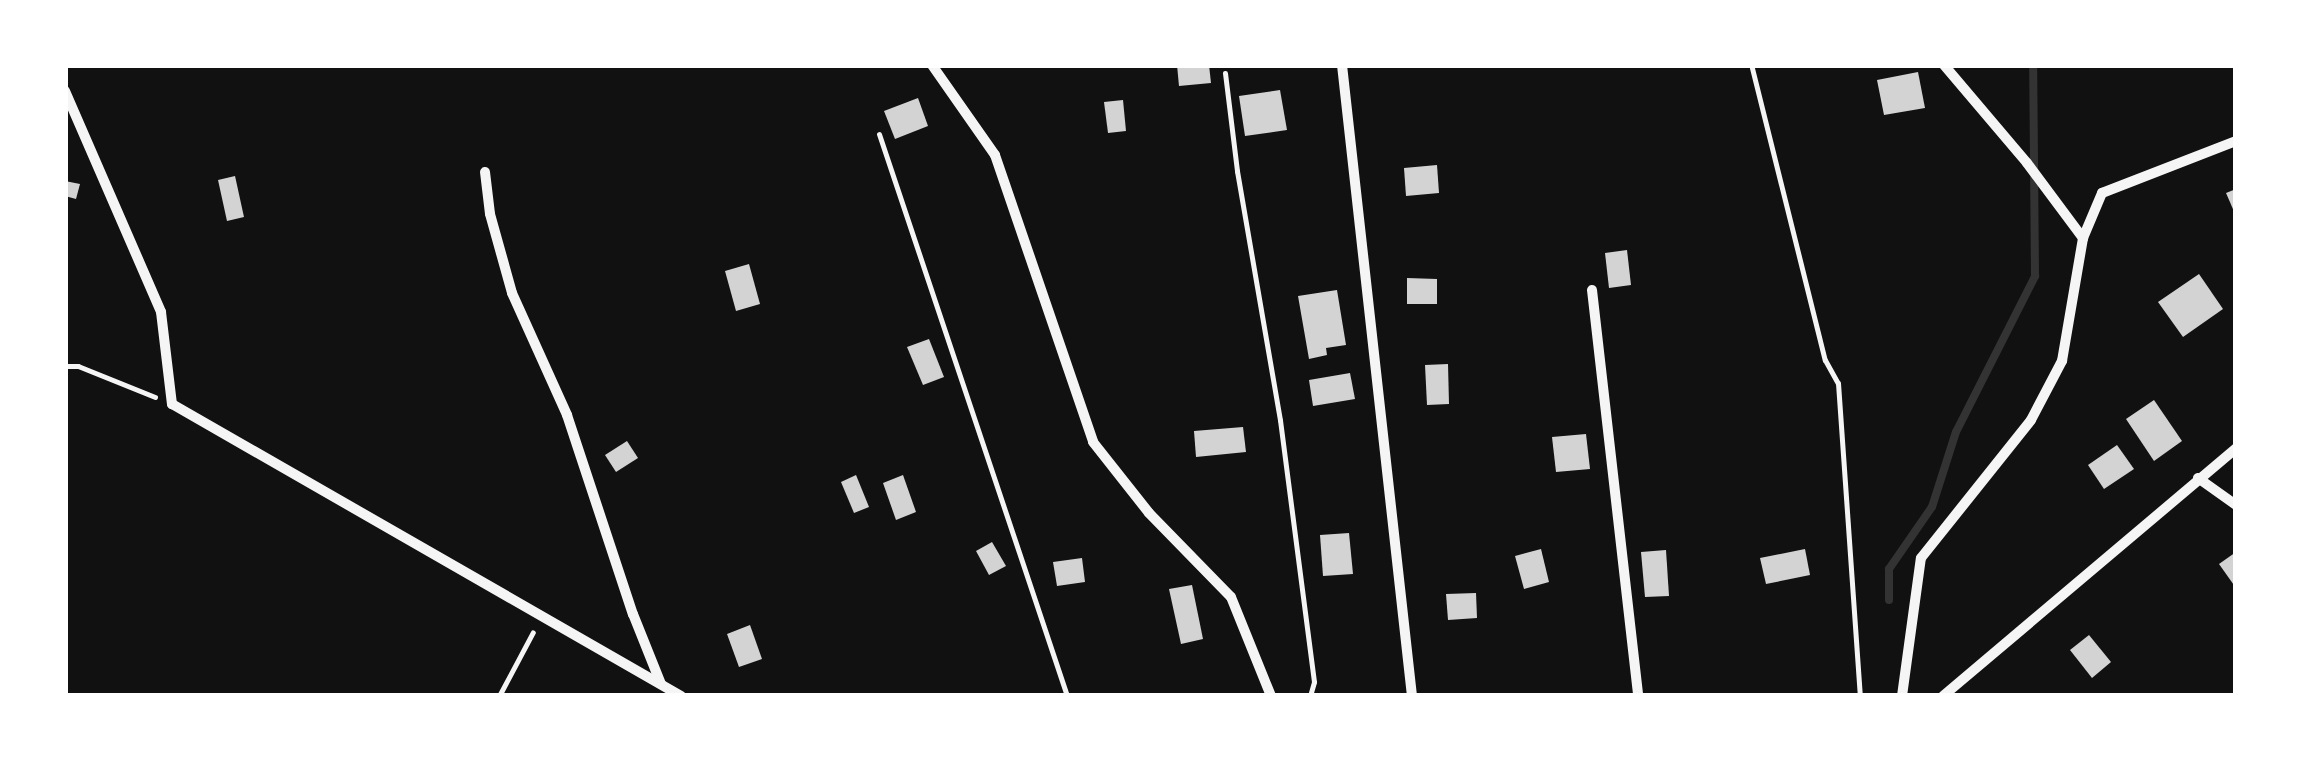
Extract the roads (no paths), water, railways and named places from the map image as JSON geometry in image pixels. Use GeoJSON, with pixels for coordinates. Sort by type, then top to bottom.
{"type":"FeatureCollection","features":[{"type":"Feature","properties":{"kind":"street"},"geometry":{"type":"LineString","coordinates":[[932,65],[995,155],[1093,442],[1149,513],[1232,598],[1271,696]]}},
{"type":"Feature","properties":{"kind":"street"},"geometry":{"type":"LineString","coordinates":[[1342,65],[1412,696]]}},
{"type":"Feature","properties":{"kind":"street"},"geometry":{"type":"LineString","coordinates":[[1944,65],[2027,162],[2082,238]]}},
{"type":"Feature","properties":{"kind":"street"},"geometry":{"type":"LineString","coordinates":[[65,91],[161,312],[172,404],[680,696]]}},
{"type":"Feature","properties":{"kind":"street"},"geometry":{"type":"LineString","coordinates":[[1902,696],[1921,558],[2031,420],[2062,360],[2082,238],[2102,193],[2236,141]]}},
{"type":"Feature","properties":{"kind":"street"},"geometry":{"type":"LineString","coordinates":[[485,172],[490,214],[512,292],[567,415],[633,614],[662,685]]}},
{"type":"Feature","properties":{"kind":"street"},"geometry":{"type":"LineString","coordinates":[[1592,290],[1638,696]]}},
{"type":"Feature","properties":{"kind":"street"},"geometry":{"type":"LineString","coordinates":[[1944,696],[2236,448]]}},
{"type":"Feature","properties":{"kind":"street"},"geometry":{"type":"LineString","coordinates":[[2198,478],[2236,505]]}},
{"type":"Feature","properties":{"kind":"waterway"},"geometry":{"type":"LineString","coordinates":[[1889,600],[1889,569],[1932,507],[1956,432],[2035,276],[2033,65]]}}]}
